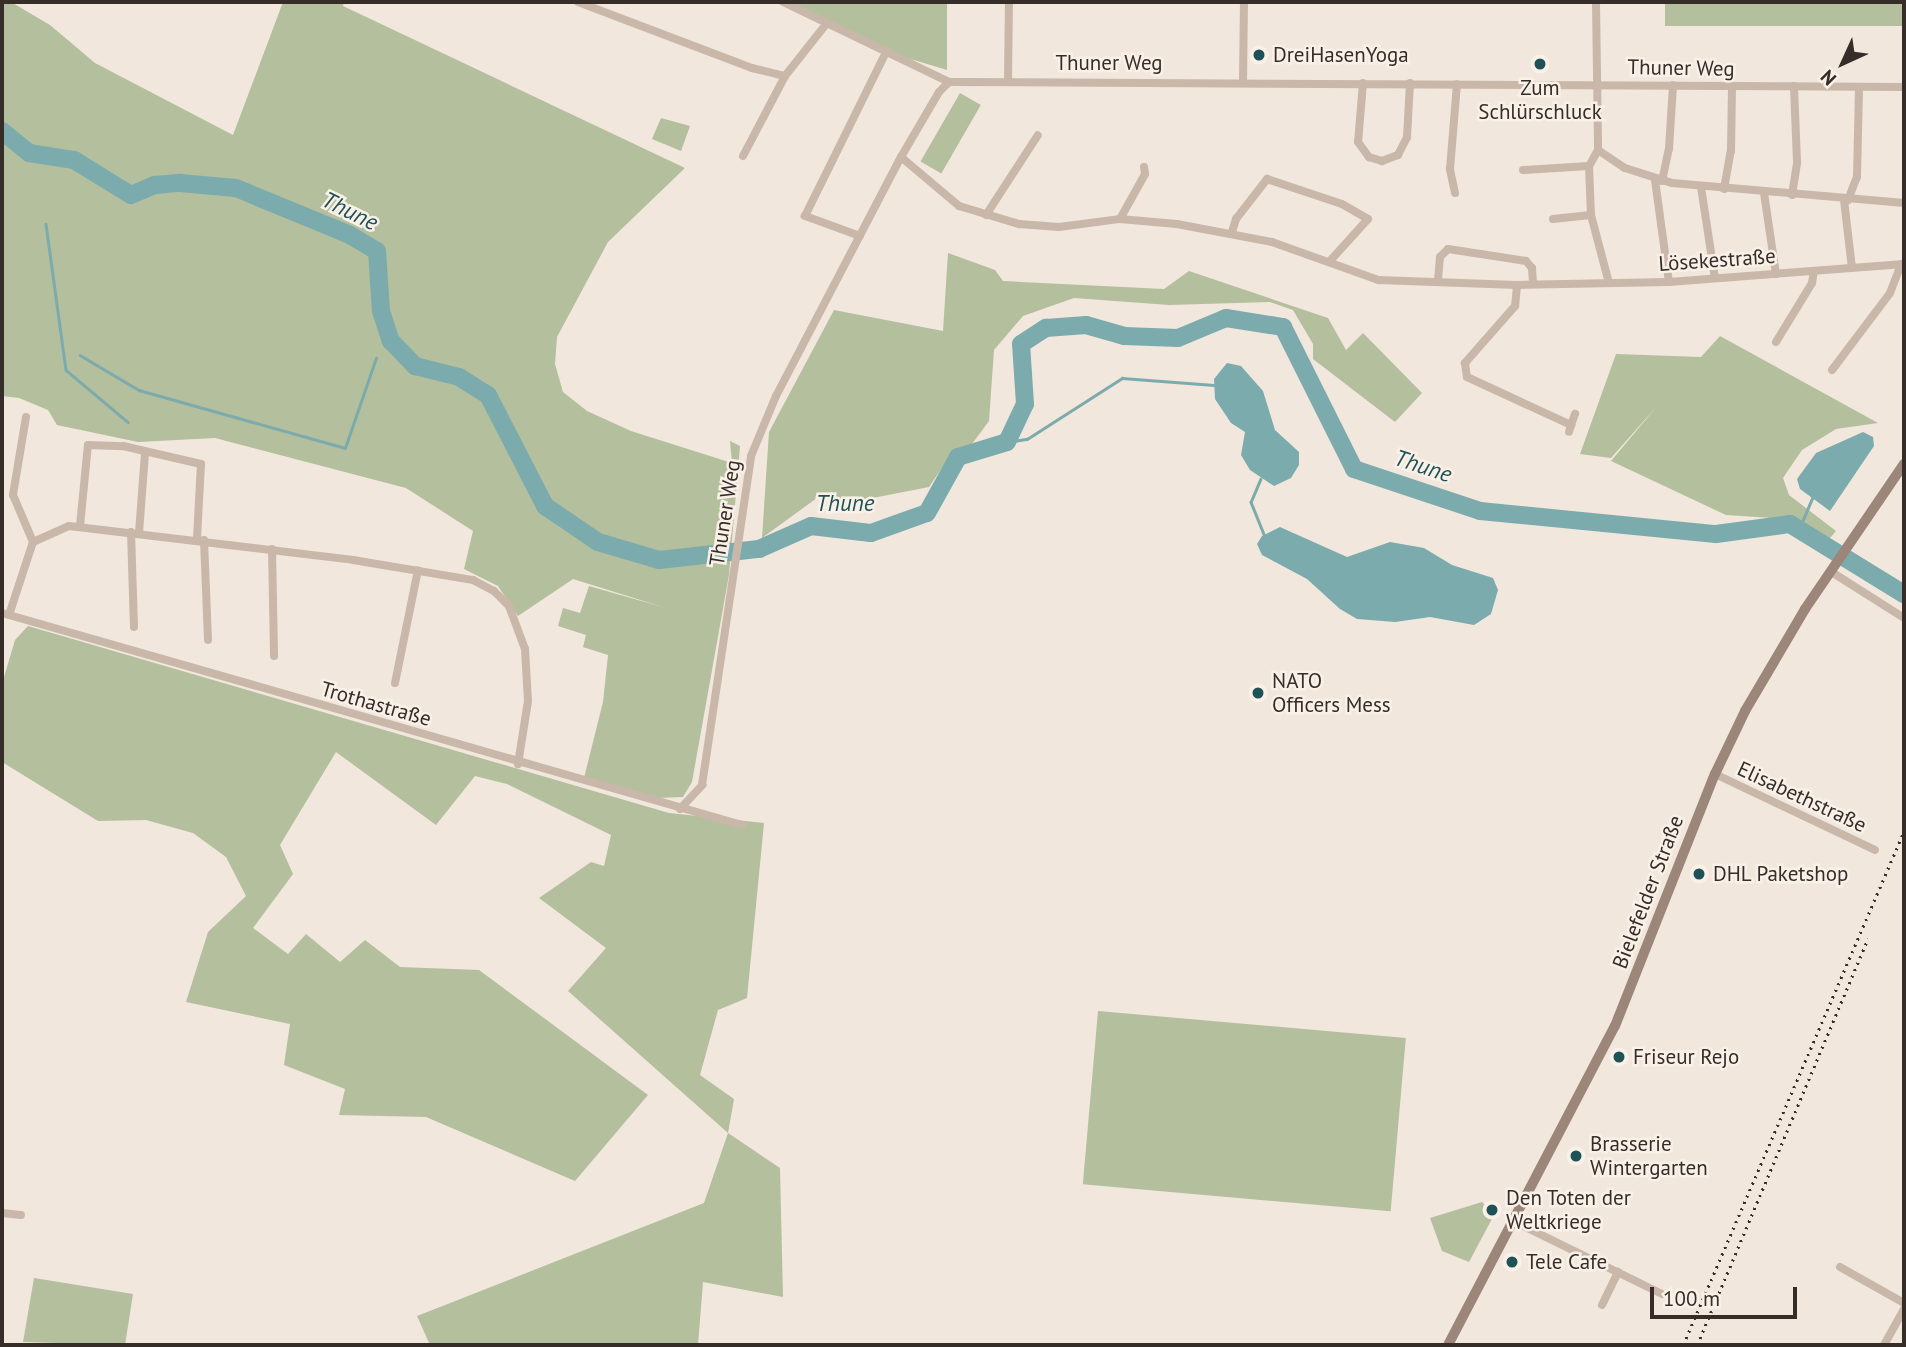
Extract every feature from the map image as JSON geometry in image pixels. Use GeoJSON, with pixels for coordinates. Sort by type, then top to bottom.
{"type":"FeatureCollection","features":[{"type":"Feature","properties":{"kind":"main road","name":"Bielefelder Straße"},"geometry":{"type":"LineString","coordinates":[[1448,1345],[1625,1003],[1714,775],[1770,664],[1833,566],[1904,464]]}},
{"type":"Feature","properties":{"kind":"street"},"geometry":{"type":"LineString","coordinates":[[578,2],[752,68],[785,76]]}},
{"type":"Feature","properties":{"kind":"street"},"geometry":{"type":"LineString","coordinates":[[783,2],[949,82]]}},
{"type":"Feature","properties":{"kind":"street"},"geometry":{"type":"LineString","coordinates":[[1008,80],[1009,2]]}},
{"type":"Feature","properties":{"kind":"street"},"geometry":{"type":"LineString","coordinates":[[1243,82],[1244,2]]}},
{"type":"Feature","properties":{"kind":"street"},"geometry":{"type":"LineString","coordinates":[[1596,2],[1598,150],[1589,166],[1591,215],[1609,283]]}},
{"type":"Feature","properties":{"kind":"street"},"geometry":{"type":"LineString","coordinates":[[743,156],[785,76],[827,23]]}},
{"type":"Feature","properties":{"kind":"street"},"geometry":{"type":"LineString","coordinates":[[860,236],[805,216],[887,50]]}},
{"type":"Feature","properties":{"kind":"street","name":"Thuner Weg"},"geometry":{"type":"LineString","coordinates":[[680,809],[702,785],[751,456],[776,396],[901,157],[939,92],[949,82],[1008,80],[1904,87]]}},
{"type":"Feature","properties":{"kind":"street"},"geometry":{"type":"LineString","coordinates":[[1363,83],[1358,142],[1368,157],[1382,161],[1398,155],[1407,137],[1410,83]]}},
{"type":"Feature","properties":{"kind":"street"},"geometry":{"type":"LineString","coordinates":[[1455,193],[1450,169],[1457,84]]}},
{"type":"Feature","properties":{"kind":"street"},"geometry":{"type":"LineString","coordinates":[[1668,282],[1658,180],[1669,149],[1673,85]]}},
{"type":"Feature","properties":{"kind":"street"},"geometry":{"type":"LineString","coordinates":[[1724,189],[1731,151],[1732,86]]}},
{"type":"Feature","properties":{"kind":"street"},"geometry":{"type":"LineString","coordinates":[[1792,195],[1797,162],[1794,86]]}},
{"type":"Feature","properties":{"kind":"street"},"geometry":{"type":"LineString","coordinates":[[1852,268],[1846,200],[1857,177],[1859,87]]}},
{"type":"Feature","properties":{"kind":"street"},"geometry":{"type":"LineString","coordinates":[[986,215],[1038,135]]}},
{"type":"Feature","properties":{"kind":"street"},"geometry":{"type":"LineString","coordinates":[[1598,150],[1658,180],[1763,193],[1904,203]]}},
{"type":"Feature","properties":{"kind":"street","name":"Lösekestraße"},"geometry":{"type":"LineString","coordinates":[[901,157],[959,206],[1018,225],[1059,227],[1120,219],[1231,232],[1370,276],[1517,285],[1668,282],[1903,264]]}},
{"type":"Feature","properties":{"kind":"street"},"geometry":{"type":"LineString","coordinates":[[1523,170],[1589,166]]}},
{"type":"Feature","properties":{"kind":"street"},"geometry":{"type":"LineString","coordinates":[[1120,219],[1145,174],[1144,167]]}},
{"type":"Feature","properties":{"kind":"street"},"geometry":{"type":"LineString","coordinates":[[1231,232],[1236,219],[1267,179],[1342,204],[1368,219],[1329,262]]}},
{"type":"Feature","properties":{"kind":"street"},"geometry":{"type":"LineString","coordinates":[[1701,187],[1715,278]]}},
{"type":"Feature","properties":{"kind":"street"},"geometry":{"type":"LineString","coordinates":[[1763,193],[1776,274]]}},
{"type":"Feature","properties":{"kind":"street"},"geometry":{"type":"LineString","coordinates":[[1553,219],[1591,215]]}},
{"type":"Feature","properties":{"kind":"street"},"geometry":{"type":"LineString","coordinates":[[1438,280],[1440,257],[1448,249],[1525,261],[1532,268],[1533,284]]}},
{"type":"Feature","properties":{"kind":"street"},"geometry":{"type":"LineString","coordinates":[[1832,370],[1890,293],[1903,264]]}},
{"type":"Feature","properties":{"kind":"street"},"geometry":{"type":"LineString","coordinates":[[1776,342],[1812,283],[1814,271]]}},
{"type":"Feature","properties":{"kind":"street"},"geometry":{"type":"LineString","coordinates":[[1517,285],[1515,306],[1465,363],[1467,377],[1570,428],[1576,414]]}},
{"type":"Feature","properties":{"kind":"street"},"geometry":{"type":"LineString","coordinates":[[26,417],[13,495],[33,542]]}},
{"type":"Feature","properties":{"kind":"street"},"geometry":{"type":"LineString","coordinates":[[80,526],[88,445],[123,446],[201,464],[200,539],[208,640]]}},
{"type":"Feature","properties":{"kind":"street"},"geometry":{"type":"LineString","coordinates":[[134,627],[135,532],[145,453]]}},
{"type":"Feature","properties":{"kind":"street"},"geometry":{"type":"LineString","coordinates":[[5,614],[33,542],[55,530],[80,526],[200,539],[473,580],[494,591],[509,606],[524,649],[528,701],[518,764]]}},
{"type":"Feature","properties":{"kind":"street"},"geometry":{"type":"LineString","coordinates":[[272,549],[274,656]]}},
{"type":"Feature","properties":{"kind":"street"},"geometry":{"type":"LineString","coordinates":[[1833,566],[1904,618]]}},
{"type":"Feature","properties":{"kind":"street"},"geometry":{"type":"LineString","coordinates":[[395,683],[418,570]]}},
{"type":"Feature","properties":{"kind":"street","name":"Trothastraße"},"geometry":{"type":"LineString","coordinates":[[5,614],[518,764],[742,825]]}},
{"type":"Feature","properties":{"kind":"street","name":"Elisabethstraße"},"geometry":{"type":"LineString","coordinates":[[1714,775],[1875,850]]}},
{"type":"Feature","properties":{"kind":"street"},"geometry":{"type":"LineString","coordinates":[[2,1213],[21,1215]]}},
{"type":"Feature","properties":{"kind":"street"},"geometry":{"type":"LineString","coordinates":[[1513,1221],[1662,1294]]}},
{"type":"Feature","properties":{"kind":"street"},"geometry":{"type":"LineString","coordinates":[[1840,1266],[1904,1303]]}},
{"type":"Feature","properties":{"kind":"street"},"geometry":{"type":"LineString","coordinates":[[1602,1305],[1618,1272]]}},
{"type":"Feature","properties":{"kind":"street"},"geometry":{"type":"LineString","coordinates":[[1884,1345],[1904,1309]]}},
{"type":"Feature","properties":{"kind":"green space"},"geometry":{"type":"Polygon","coordinates":[[[2,2],[11,2],[50,25],[95,63],[233,135],[283,2],[344,2],[343,6],[685,168],[608,242],[557,337],[555,364],[563,392],[587,411],[631,431],[732,463],[730,441],[740,446],[729,575],[692,782],[683,797],[657,798],[584,778],[603,702],[608,655],[583,647],[586,635],[558,626],[563,608],[580,613],[589,586],[666,608],[573,579],[518,616],[498,586],[464,569],[473,531],[406,488],[215,438],[138,442],[57,425],[48,410],[19,398],[2,396],[2,2]]]}},
{"type":"Feature","properties":{"kind":"green space"},"geometry":{"type":"Polygon","coordinates":[[[785,2],[947,2],[947,70],[904,57],[785,2]]]}},
{"type":"Feature","properties":{"kind":"green space"},"geometry":{"type":"Polygon","coordinates":[[[1665,2],[1904,2],[1904,26],[1665,26],[1665,2]]]}},
{"type":"Feature","properties":{"kind":"green space"},"geometry":{"type":"Polygon","coordinates":[[[960,93],[981,105],[941,173],[920,161],[960,93]]]}},
{"type":"Feature","properties":{"kind":"green space"},"geometry":{"type":"Polygon","coordinates":[[[661,118],[690,126],[681,151],[652,139],[661,118]]]}},
{"type":"Feature","properties":{"kind":"green space"},"geometry":{"type":"Polygon","coordinates":[[[948,253],[995,270],[1003,281],[1164,289],[1189,271],[1328,318],[1346,350],[1363,333],[1422,393],[1395,422],[1313,359],[1313,344],[1293,310],[1270,302],[1169,305],[1074,298],[1023,316],[994,350],[989,421],[972,444],[950,456],[929,487],[852,502],[821,495],[762,538],[769,432],[834,310],[943,331],[948,253]]]}},
{"type":"Feature","properties":{"kind":"green space"},"geometry":{"type":"Polygon","coordinates":[[[1720,336],[1878,423],[1836,429],[1802,450],[1783,478],[1789,495],[1836,531],[1830,538],[1790,519],[1726,515],[1611,461],[1658,405],[1611,458],[1580,454],[1616,354],[1701,357],[1720,336]]]}},
{"type":"Feature","properties":{"kind":"green space"},"geometry":{"type":"Polygon","coordinates":[[[28,626],[669,813],[764,823],[747,998],[718,1010],[700,1075],[734,1099],[728,1133],[568,991],[606,948],[539,898],[591,862],[604,866],[611,835],[507,784],[475,776],[436,825],[336,752],[280,845],[293,874],[253,928],[288,954],[306,934],[340,962],[365,940],[400,967],[479,970],[648,1095],[575,1181],[426,1117],[339,1115],[345,1089],[284,1065],[290,1024],[186,1002],[208,932],[246,896],[226,857],[193,833],[146,820],[98,821],[2,762],[2,684],[15,640],[28,626]]]}},
{"type":"Feature","properties":{"kind":"green space"},"geometry":{"type":"Polygon","coordinates":[[[1098,1011],[1406,1038],[1391,1211],[1083,1184],[1098,1011]]]}},
{"type":"Feature","properties":{"kind":"green space"},"geometry":{"type":"Polygon","coordinates":[[[728,1133],[780,1168],[783,1297],[703,1282],[698,1345],[430,1345],[417,1316],[704,1203],[728,1133]]]}},
{"type":"Feature","properties":{"kind":"green space"},"geometry":{"type":"Polygon","coordinates":[[[1482,1202],[1494,1215],[1469,1262],[1442,1251],[1430,1218],[1482,1202]]]}},
{"type":"Feature","properties":{"kind":"green space"},"geometry":{"type":"Polygon","coordinates":[[[34,1278],[133,1294],[125,1345],[23,1342],[34,1278]]]}},
{"type":"Feature","properties":{"kind":"water"},"geometry":{"type":"Polygon","coordinates":[[[1227,363],[1241,366],[1263,391],[1275,430],[1299,452],[1299,465],[1291,478],[1274,486],[1250,470],[1241,455],[1245,432],[1231,423],[1215,399],[1214,379],[1227,363]]]}},
{"type":"Feature","properties":{"kind":"water"},"geometry":{"type":"Polygon","coordinates":[[[1863,432],[1873,437],[1874,446],[1830,511],[1800,489],[1797,479],[1816,453],[1863,432]]]}},
{"type":"Feature","properties":{"kind":"water"},"geometry":{"type":"Polygon","coordinates":[[[1280,527],[1347,557],[1390,542],[1424,548],[1452,565],[1493,578],[1498,590],[1491,614],[1474,625],[1430,617],[1395,622],[1357,619],[1340,609],[1307,579],[1262,555],[1257,544],[1262,536],[1280,527]]]}},
{"type":"Feature","properties":{"kind":"waterway","name":"Thune"},"geometry":{"type":"LineString","coordinates":[[2,131],[29,153],[74,160],[131,195],[155,185],[180,183],[236,188],[350,235],[377,251],[381,311],[391,341],[415,366],[459,377],[488,395],[545,506],[598,542],[659,560],[759,549],[811,526],[871,533],[927,513],[958,457],[1007,442],[1025,404],[1021,344],[1046,328],[1086,325],[1124,336],[1178,338],[1226,318],[1283,327],[1354,469],[1480,511],[1716,534],[1790,524],[1904,594]]}},
{"type":"Feature","properties":{"kind":"waterway"},"geometry":{"type":"LineString","coordinates":[[46,224],[66,370],[128,422]]}},
{"type":"Feature","properties":{"kind":"waterway"},"geometry":{"type":"LineString","coordinates":[[80,355],[139,390],[345,448],[376,358]]}},
{"type":"Feature","properties":{"kind":"waterway"},"geometry":{"type":"LineString","coordinates":[[1007,442],[1027,439],[1122,378],[1214,385]]}},
{"type":"Feature","properties":{"kind":"waterway"},"geometry":{"type":"LineString","coordinates":[[1261,479],[1251,502],[1264,535]]}},
{"type":"Feature","properties":{"kind":"waterway"},"geometry":{"type":"LineString","coordinates":[[1799,529],[1812,498]]}},
{"type":"Feature","properties":{"kind":"railway"},"geometry":{"type":"LineString","coordinates":[[1683,1345],[1904,831]]}},
{"type":"Feature","properties":{"kind":"railway"},"geometry":{"type":"LineString","coordinates":[[1697,1345],[1868,938]]}},
{"type":"Feature","properties":{"kind":"place","name":"DreiHasenYoga"},"geometry":{"type":"Point","coordinates":[1259,55]}},
{"type":"Feature","properties":{"kind":"place","name":"Zum Schlürschluck"},"geometry":{"type":"Point","coordinates":[1540,64]}},
{"type":"Feature","properties":{"kind":"place","name":"NATO Officers Mess"},"geometry":{"type":"Point","coordinates":[1258,693]}},
{"type":"Feature","properties":{"kind":"place","name":"DHL Paketshop"},"geometry":{"type":"Point","coordinates":[1699,874]}},
{"type":"Feature","properties":{"kind":"place","name":"Friseur Rejo"},"geometry":{"type":"Point","coordinates":[1619,1057]}},
{"type":"Feature","properties":{"kind":"place","name":"Brasserie Wintergarten"},"geometry":{"type":"Point","coordinates":[1576,1156]}},
{"type":"Feature","properties":{"kind":"place","name":"Den Toten der Weltkriege"},"geometry":{"type":"Point","coordinates":[1492,1210]}},
{"type":"Feature","properties":{"kind":"place","name":"Tele Cafe"},"geometry":{"type":"Point","coordinates":[1512,1262]}}]}
